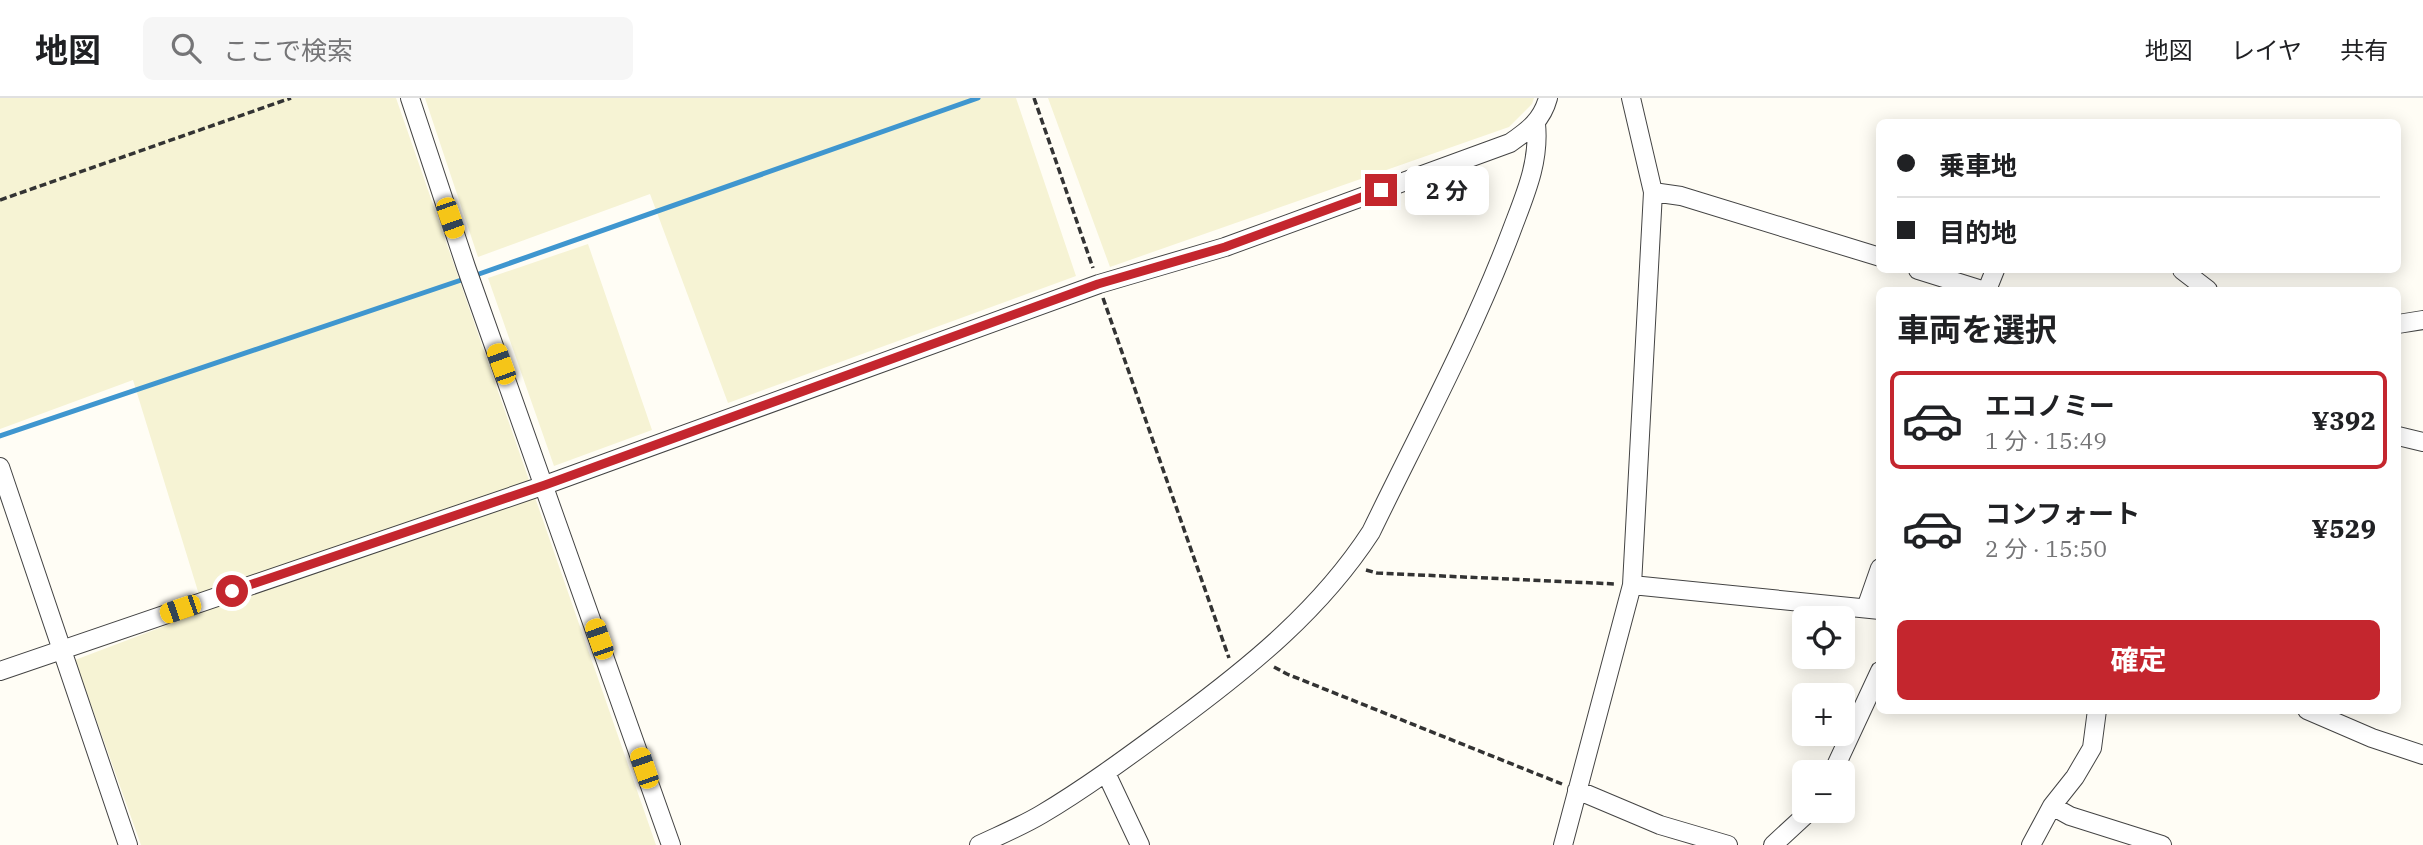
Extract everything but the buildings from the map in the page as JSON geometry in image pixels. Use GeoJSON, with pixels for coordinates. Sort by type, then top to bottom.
{"type":"FeatureCollection","features":[{"type":"Feature","properties":{"kind":"street"},"geometry":{"type":"LineString","coordinates":[[410,98],[466,267],[671,845]]}},
{"type":"Feature","properties":{"kind":"street"},"geometry":{"type":"LineString","coordinates":[[0,671],[545,485],[1098,284],[1225,247],[1510,143],[1536,124],[1544,112],[1548,98]]}},
{"type":"Feature","properties":{"kind":"street"},"geometry":{"type":"LineString","coordinates":[[1563,845],[1633,585],[1653,192],[1630,98]]}},
{"type":"Feature","properties":{"kind":"street"},"geometry":{"type":"LineString","coordinates":[[979,845],[1039,816],[1106,773],[1238,674],[1307,614],[1350,564],[1371,532],[1496,274],[1531,179],[1537,141],[1536,124]]}},
{"type":"Feature","properties":{"kind":"street"},"geometry":{"type":"LineString","coordinates":[[1653,192],[1681,196],[1876,256]]}},
{"type":"Feature","properties":{"kind":"street"},"geometry":{"type":"LineString","coordinates":[[1928,273],[1974,287]]}},
{"type":"Feature","properties":{"kind":"street"},"geometry":{"type":"LineString","coordinates":[[2186,273],[2204,287]]}},
{"type":"Feature","properties":{"kind":"street"},"geometry":{"type":"LineString","coordinates":[[2401,324],[2423,320]]}},
{"type":"Feature","properties":{"kind":"street"},"geometry":{"type":"LineString","coordinates":[[2401,437],[2423,442]]}},
{"type":"Feature","properties":{"kind":"street"},"geometry":{"type":"LineString","coordinates":[[0,467],[128,845]]}},
{"type":"Feature","properties":{"kind":"street"},"geometry":{"type":"LineString","coordinates":[[1633,585],[1873,609],[1876,591]]}},
{"type":"Feature","properties":{"kind":"street"},"geometry":{"type":"LineString","coordinates":[[1839,760],[1876,680]]}},
{"type":"Feature","properties":{"kind":"street"},"geometry":{"type":"LineString","coordinates":[[2031,845],[2052,806],[2075,777],[2092,748],[2096,714]]}},
{"type":"Feature","properties":{"kind":"street"},"geometry":{"type":"LineString","coordinates":[[2316,714],[2372,738],[2423,755]]}},
{"type":"Feature","properties":{"kind":"street"},"geometry":{"type":"LineString","coordinates":[[1106,773],[1140,845]]}},
{"type":"Feature","properties":{"kind":"street"},"geometry":{"type":"LineString","coordinates":[[1577,790],[1660,825],[1728,845]]}},
{"type":"Feature","properties":{"kind":"street"},"geometry":{"type":"LineString","coordinates":[[2052,806],[2070,816],[2162,845]]}},
{"type":"Feature","properties":{"kind":"street"},"geometry":{"type":"LineString","coordinates":[[1773,845],[1797,823]]}},
{"type":"Feature","properties":{"kind":"path"},"geometry":{"type":"LineString","coordinates":[[0,201],[291,98]]}},
{"type":"Feature","properties":{"kind":"path"},"geometry":{"type":"LineString","coordinates":[[1034,98],[1228,654],[1238,674]]}},
{"type":"Feature","properties":{"kind":"path"},"geometry":{"type":"LineString","coordinates":[[1350,564],[1377,573],[1633,585]]}},
{"type":"Feature","properties":{"kind":"path"},"geometry":{"type":"LineString","coordinates":[[1258,657],[1287,674],[1577,790]]}},
{"type":"Feature","properties":{"kind":"shaded area"},"geometry":{"type":"Polygon","coordinates":[[[0,98],[396,98],[656,845],[141,845],[75,660],[204,611],[133,380],[0,429],[0,98]]]}},
{"type":"Feature","properties":{"kind":"shaded area"},"geometry":{"type":"Polygon","coordinates":[[[425,98],[1016,98],[1076,276],[728,403],[650,194],[478,257],[425,98]]]}},
{"type":"Feature","properties":{"kind":"shaded area"},"geometry":{"type":"Polygon","coordinates":[[[1048,98],[1534,98],[1532,104],[1509,127],[1110,267],[1048,98]]]}},
{"type":"Feature","properties":{"kind":"shaded area"},"geometry":{"type":"Polygon","coordinates":[[[588,244],[652,430],[554,466],[488,278],[588,244]]]}},
{"type":"Feature","properties":{"kind":"waterway"},"geometry":{"type":"LineString","coordinates":[[0,436],[479,274],[978,98]]}},
{"type":"Feature","properties":{"kind":"route"},"geometry":{"type":"LineString","coordinates":[[232,591],[545,485],[1098,284],[1225,247],[1381,190]]}}]}
